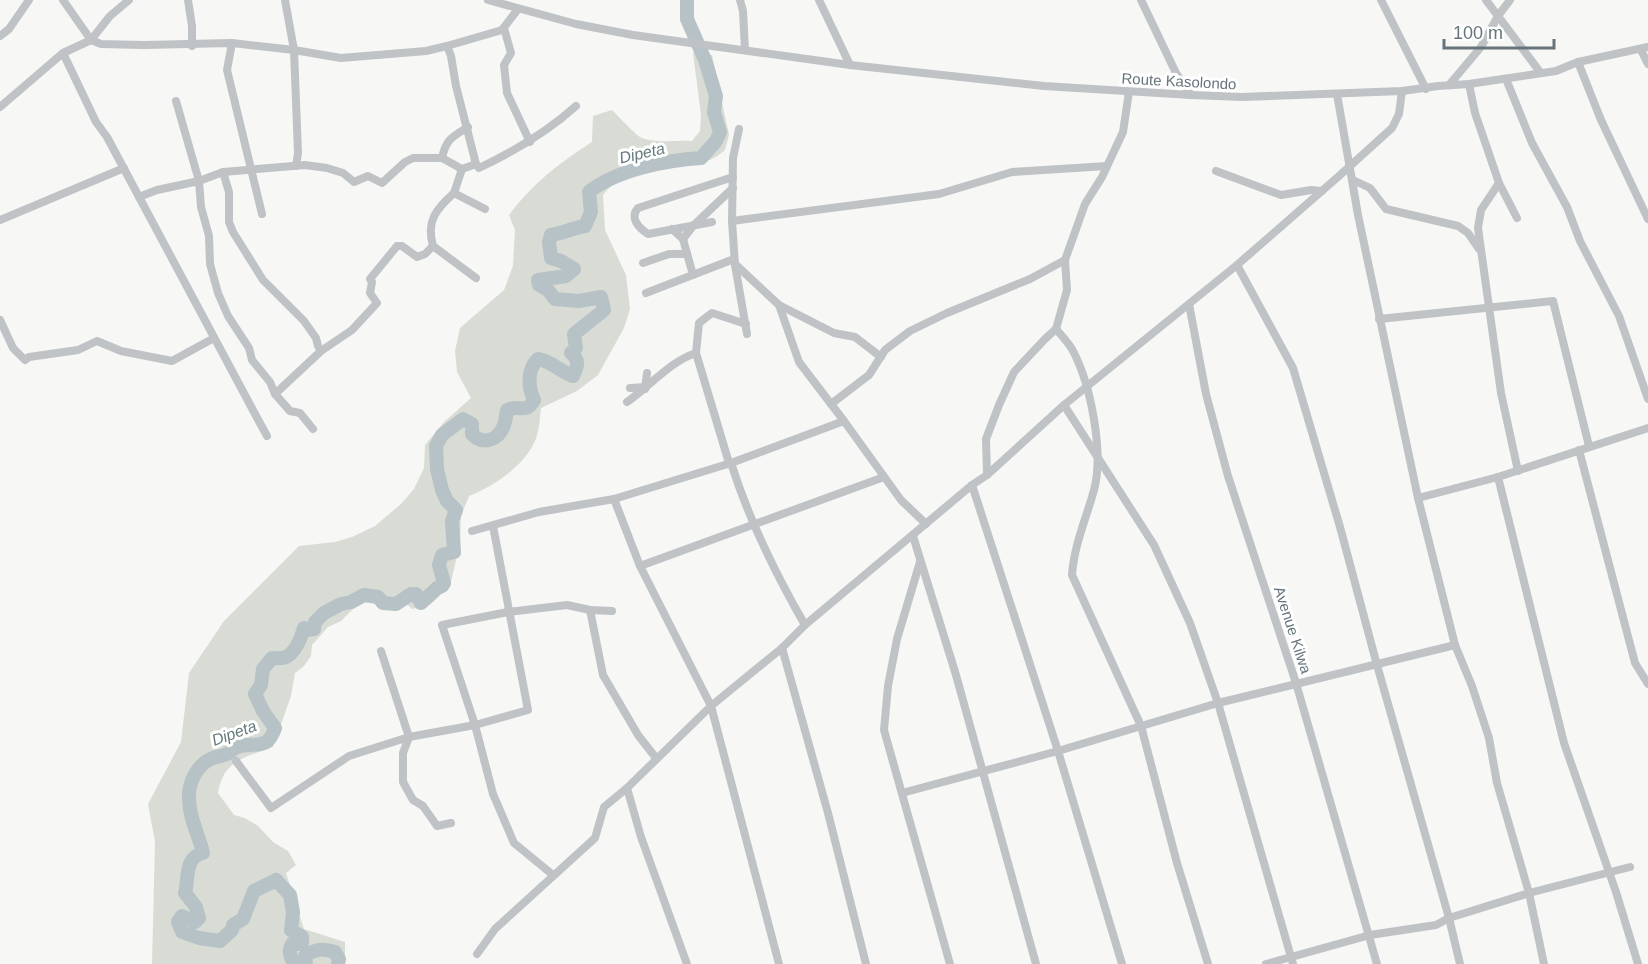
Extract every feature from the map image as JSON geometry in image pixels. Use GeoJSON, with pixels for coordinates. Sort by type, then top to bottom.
{"type":"FeatureCollection","features":[{"type":"Feature","properties":{"kind":"street"},"geometry":{"type":"LineString","coordinates":[[0,36],[9,29],[28,0]]}},
{"type":"Feature","properties":{"kind":"street"},"geometry":{"type":"LineString","coordinates":[[63,0],[91,40],[101,44],[192,46],[232,43],[341,58],[426,51],[502,30],[518,9],[488,0]]}},
{"type":"Feature","properties":{"kind":"street"},"geometry":{"type":"LineString","coordinates":[[0,107],[63,53],[91,40],[110,16],[129,0]]}},
{"type":"Feature","properties":{"kind":"street"},"geometry":{"type":"LineString","coordinates":[[188,0],[192,46]]}},
{"type":"Feature","properties":{"kind":"street"},"geometry":{"type":"LineString","coordinates":[[285,0],[294,50],[298,153],[296,166]]}},
{"type":"Feature","properties":{"kind":"street"},"geometry":{"type":"LineString","coordinates":[[740,0],[743,11],[745,50]]}},
{"type":"Feature","properties":{"kind":"street"},"geometry":{"type":"LineString","coordinates":[[819,0],[850,65]]}},
{"type":"Feature","properties":{"kind":"street"},"geometry":{"type":"LineString","coordinates":[[1141,0],[1176,73],[1191,96]]}},
{"type":"Feature","properties":{"kind":"street"},"geometry":{"type":"LineString","coordinates":[[1381,0],[1425,89]]}},
{"type":"Feature","properties":{"kind":"street"},"geometry":{"type":"LineString","coordinates":[[1486,0],[1540,72]]}},
{"type":"Feature","properties":{"kind":"street"},"geometry":{"type":"LineString","coordinates":[[1449,85],[1481,47],[1498,16],[1510,0]]}},
{"type":"Feature","properties":{"kind":"street","name":"Route Kasolondo"},"geometry":{"type":"LineString","coordinates":[[518,9],[633,35],[850,65],[1044,86],[1242,98],[1402,91],[1469,84],[1556,71],[1578,62],[1645,48]]}},
{"type":"Feature","properties":{"kind":"street"},"geometry":{"type":"LineString","coordinates":[[504,28],[511,53],[504,65],[507,93],[530,142]]}},
{"type":"Feature","properties":{"kind":"street"},"geometry":{"type":"LineString","coordinates":[[232,43],[227,70],[234,107],[244,136],[262,214]]}},
{"type":"Feature","properties":{"kind":"street"},"geometry":{"type":"LineString","coordinates":[[447,46],[476,164],[479,168],[530,142],[576,106]]}},
{"type":"Feature","properties":{"kind":"street"},"geometry":{"type":"LineString","coordinates":[[1645,48],[1648,64]]}},
{"type":"Feature","properties":{"kind":"street"},"geometry":{"type":"LineString","coordinates":[[63,53],[96,122],[124,168],[267,436]]}},
{"type":"Feature","properties":{"kind":"street"},"geometry":{"type":"LineString","coordinates":[[1578,62],[1601,120],[1648,219]]}},
{"type":"Feature","properties":{"kind":"street"},"geometry":{"type":"LineString","coordinates":[[1506,79],[1532,142],[1567,207],[1580,241],[1619,316],[1648,399]]}},
{"type":"Feature","properties":{"kind":"street"},"geometry":{"type":"LineString","coordinates":[[1469,84],[1478,121],[1499,183],[1517,218]]}},
{"type":"Feature","properties":{"kind":"street"},"geometry":{"type":"LineString","coordinates":[[477,954],[495,929],[595,838],[604,807],[627,788],[711,706],[972,485],[987,475],[1085,387],[1237,265],[1322,191],[1392,128],[1399,114],[1402,91]]}},
{"type":"Feature","properties":{"kind":"street"},"geometry":{"type":"LineString","coordinates":[[987,475],[986,439],[1002,397],[1014,372],[1056,329],[1067,290],[1065,260],[1085,204],[1123,132],[1129,92]]}},
{"type":"Feature","properties":{"kind":"street"},"geometry":{"type":"LineString","coordinates":[[1337,94],[1379,320],[1418,498],[1455,645],[1472,686],[1489,738],[1497,783],[1529,893],[1544,964]]}},
{"type":"Feature","properties":{"kind":"street"},"geometry":{"type":"LineString","coordinates":[[176,101],[199,182],[201,207],[209,236],[210,264],[218,293],[228,316],[249,348],[252,360],[270,382],[275,394],[290,411],[300,413],[313,429]]}},
{"type":"Feature","properties":{"kind":"street"},"geometry":{"type":"LineString","coordinates":[[442,158],[444,146],[448,140],[468,127]]}},
{"type":"Feature","properties":{"kind":"street"},"geometry":{"type":"LineString","coordinates":[[739,129],[733,158],[732,221],[734,261],[747,334]]}},
{"type":"Feature","properties":{"kind":"street"},"geometry":{"type":"LineString","coordinates":[[139,197],[157,190],[199,182],[223,172],[305,165],[343,173],[354,182],[368,176],[382,183],[405,162],[413,158],[442,158],[462,169],[476,164]]}},
{"type":"Feature","properties":{"kind":"street"},"geometry":{"type":"LineString","coordinates":[[732,221],[939,194],[1012,172],[1107,166]]}},
{"type":"Feature","properties":{"kind":"street"},"geometry":{"type":"LineString","coordinates":[[0,220],[124,168]]}},
{"type":"Feature","properties":{"kind":"street"},"geometry":{"type":"LineString","coordinates":[[462,169],[454,193],[440,205],[432,221],[430,235],[433,246],[476,278]]}},
{"type":"Feature","properties":{"kind":"street"},"geometry":{"type":"LineString","coordinates":[[1216,171],[1281,195],[1311,190],[1322,191]]}},
{"type":"Feature","properties":{"kind":"street"},"geometry":{"type":"LineString","coordinates":[[223,172],[229,192],[229,222],[232,231],[263,280],[304,321],[316,338],[321,351]]}},
{"type":"Feature","properties":{"kind":"street"},"geometry":{"type":"LineString","coordinates":[[712,222],[648,234],[638,227],[635,211],[638,208],[733,177]]}},
{"type":"Feature","properties":{"kind":"street"},"geometry":{"type":"LineString","coordinates":[[1353,180],[1370,188],[1386,209],[1458,226],[1468,233],[1480,252]]}},
{"type":"Feature","properties":{"kind":"street"},"geometry":{"type":"LineString","coordinates":[[1499,183],[1481,210],[1478,228],[1501,393],[1518,471]]}},
{"type":"Feature","properties":{"kind":"street"},"geometry":{"type":"LineString","coordinates":[[683,239],[693,225],[733,188]]}},
{"type":"Feature","properties":{"kind":"street"},"geometry":{"type":"LineString","coordinates":[[454,193],[485,209]]}},
{"type":"Feature","properties":{"kind":"street"},"geometry":{"type":"LineString","coordinates":[[672,229],[683,239],[693,275]]}},
{"type":"Feature","properties":{"kind":"street"},"geometry":{"type":"LineString","coordinates":[[275,394],[321,351],[352,330],[377,303],[370,293],[372,282],[370,279],[397,246],[402,246],[417,257],[425,254],[433,246]]}},
{"type":"Feature","properties":{"kind":"street"},"geometry":{"type":"LineString","coordinates":[[643,263],[669,254],[687,254]]}},
{"type":"Feature","properties":{"kind":"street"},"geometry":{"type":"LineString","coordinates":[[831,404],[869,375],[885,350],[910,331],[947,313],[1030,279],[1065,260]]}},
{"type":"Feature","properties":{"kind":"street"},"geometry":{"type":"LineString","coordinates":[[646,293],[734,261]]}},
{"type":"Feature","properties":{"kind":"street"},"geometry":{"type":"LineString","coordinates":[[734,261],[779,305],[834,333],[855,337],[880,357]]}},
{"type":"Feature","properties":{"kind":"street"},"geometry":{"type":"LineString","coordinates":[[1237,265],[1293,368],[1340,527],[1460,964]]}},
{"type":"Feature","properties":{"kind":"street"},"geometry":{"type":"LineString","coordinates":[[1379,320],[1552,301],[1589,446]]}},
{"type":"Feature","properties":{"kind":"street","name":"Avenue Kilwa"},"geometry":{"type":"LineString","coordinates":[[1189,304],[1206,394],[1228,476],[1296,683],[1377,964]]}},
{"type":"Feature","properties":{"kind":"street"},"geometry":{"type":"LineString","coordinates":[[779,305],[799,362],[901,500],[926,524]]}},
{"type":"Feature","properties":{"kind":"street"},"geometry":{"type":"LineString","coordinates":[[746,324],[712,313],[706,316],[699,323],[696,353],[743,503],[781,583],[805,625]]}},
{"type":"Feature","properties":{"kind":"street"},"geometry":{"type":"LineString","coordinates":[[0,320],[13,348],[25,360],[29,357],[78,350],[97,341],[122,351],[172,361],[214,338]]}},
{"type":"Feature","properties":{"kind":"street"},"geometry":{"type":"LineString","coordinates":[[1056,329],[1072,348],[1095,423],[1097,456],[1095,488],[1073,557],[1072,575],[1141,726],[1208,964]]}},
{"type":"Feature","properties":{"kind":"street"},"geometry":{"type":"LineString","coordinates":[[627,402],[683,357],[696,353]]}},
{"type":"Feature","properties":{"kind":"street"},"geometry":{"type":"LineString","coordinates":[[646,388],[647,373]]}},
{"type":"Feature","properties":{"kind":"street"},"geometry":{"type":"LineString","coordinates":[[630,388],[638,386],[646,388]]}},
{"type":"Feature","properties":{"kind":"street"},"geometry":{"type":"LineString","coordinates":[[1064,405],[1154,545],[1190,623],[1218,703],[1292,960]]}},
{"type":"Feature","properties":{"kind":"street"},"geometry":{"type":"LineString","coordinates":[[472,531],[539,512],[614,500],[730,463],[844,421]]}},
{"type":"Feature","properties":{"kind":"street"},"geometry":{"type":"LineString","coordinates":[[1418,498],[1518,471],[1648,428]]}},
{"type":"Feature","properties":{"kind":"street"},"geometry":{"type":"LineString","coordinates":[[1579,450],[1635,663],[1648,684]]}},
{"type":"Feature","properties":{"kind":"street"},"geometry":{"type":"LineString","coordinates":[[640,566],[884,477]]}},
{"type":"Feature","properties":{"kind":"street"},"geometry":{"type":"LineString","coordinates":[[1498,477],[1564,743],[1638,964]]}},
{"type":"Feature","properties":{"kind":"street"},"geometry":{"type":"LineString","coordinates":[[972,485],[1058,751],[1122,964]]}},
{"type":"Feature","properties":{"kind":"street"},"geometry":{"type":"LineString","coordinates":[[614,500],[640,566],[711,706],[779,964]]}},
{"type":"Feature","properties":{"kind":"street"},"geometry":{"type":"LineString","coordinates":[[236,761],[271,808],[349,756],[409,737],[475,725],[528,710],[493,526]]}},
{"type":"Feature","properties":{"kind":"street"},"geometry":{"type":"LineString","coordinates":[[913,536],[946,642],[1036,964]]}},
{"type":"Feature","properties":{"kind":"street"},"geometry":{"type":"LineString","coordinates":[[920,561],[897,639],[888,686],[884,730],[950,964]]}},
{"type":"Feature","properties":{"kind":"street"},"geometry":{"type":"LineString","coordinates":[[553,875],[514,843],[493,794],[475,725],[442,625],[508,612],[567,604],[590,610],[612,611]]}},
{"type":"Feature","properties":{"kind":"street"},"geometry":{"type":"LineString","coordinates":[[590,610],[603,675],[638,735],[656,758]]}},
{"type":"Feature","properties":{"kind":"street"},"geometry":{"type":"LineString","coordinates":[[902,793],[1058,751],[1218,703],[1455,645]]}},
{"type":"Feature","properties":{"kind":"street"},"geometry":{"type":"LineString","coordinates":[[782,648],[828,813],[866,964]]}},
{"type":"Feature","properties":{"kind":"street"},"geometry":{"type":"LineString","coordinates":[[381,651],[409,737],[403,753],[404,782],[413,800],[423,806],[437,826],[452,823]]}},
{"type":"Feature","properties":{"kind":"street"},"geometry":{"type":"LineString","coordinates":[[627,788],[640,837],[687,964]]}},
{"type":"Feature","properties":{"kind":"street"},"geometry":{"type":"LineString","coordinates":[[1266,964],[1292,960],[1370,935],[1436,925],[1449,918],[1529,893],[1630,867]]}},
{"type":"Feature","properties":{"kind":"shaded area"},"geometry":{"type":"Polygon","coordinates":[[[693,53],[712,55],[729,135],[725,150],[709,160],[638,172],[625,177],[603,195],[605,230],[626,275],[630,309],[624,328],[598,375],[577,391],[541,408],[536,437],[524,459],[498,481],[469,496],[461,516],[460,543],[450,586],[431,604],[412,609],[407,604],[396,608],[382,607],[367,599],[360,602],[341,621],[328,627],[312,645],[311,656],[304,666],[295,673],[291,696],[273,747],[237,761],[225,773],[221,782],[218,793],[234,815],[245,818],[258,826],[273,842],[288,851],[296,865],[286,873],[304,929],[345,942],[345,964],[152,964],[155,842],[148,804],[181,742],[189,673],[224,621],[299,546],[335,542],[375,526],[401,504],[414,489],[424,468],[425,445],[444,422],[471,398],[457,372],[455,351],[460,328],[504,290],[513,266],[515,230],[509,215],[547,175],[592,142],[593,116],[612,110],[640,137],[659,141],[692,141],[700,131],[701,115],[693,53]]]}},
{"type":"Feature","properties":{"kind":"waterway","name":"Dipeta"},"geometry":{"type":"LineString","coordinates":[[295,964],[290,949],[292,944],[302,944],[302,937],[291,930],[293,912],[290,895],[276,880],[254,891],[243,919],[233,925],[232,930],[220,941],[199,938],[182,932],[178,922],[182,916],[195,922],[199,918],[196,907],[185,893],[190,864],[197,855],[203,853],[189,806],[192,781],[198,769],[207,761],[244,745],[264,743],[272,735],[275,728],[255,694],[261,685],[263,669],[272,658],[284,658],[290,655],[300,640],[304,628],[314,629],[315,622],[324,613],[364,595],[378,597],[383,603],[396,604],[411,594],[416,594],[421,603],[444,583],[439,565],[442,555],[454,552],[452,521],[456,510],[447,501],[437,469],[436,446],[442,435],[463,419],[472,424],[472,434],[476,438],[481,440],[495,438],[502,430],[507,410],[528,407],[534,400],[530,373],[538,359],[573,376],[577,363],[571,353],[576,348],[574,334],[604,310],[601,297],[579,301],[555,299],[548,290],[539,285],[538,280],[566,276],[574,269],[551,258],[549,242],[551,235],[585,226],[591,212],[589,192],[600,184],[642,168],[701,158],[716,141],[720,132],[714,112],[716,96],[705,60],[687,19],[687,0]]}},
{"type":"Feature","properties":{"kind":"waterway","name":"Dipeta"},"geometry":{"type":"LineString","coordinates":[[306,964],[305,956],[323,950],[335,952],[339,959],[338,964]]}}]}
